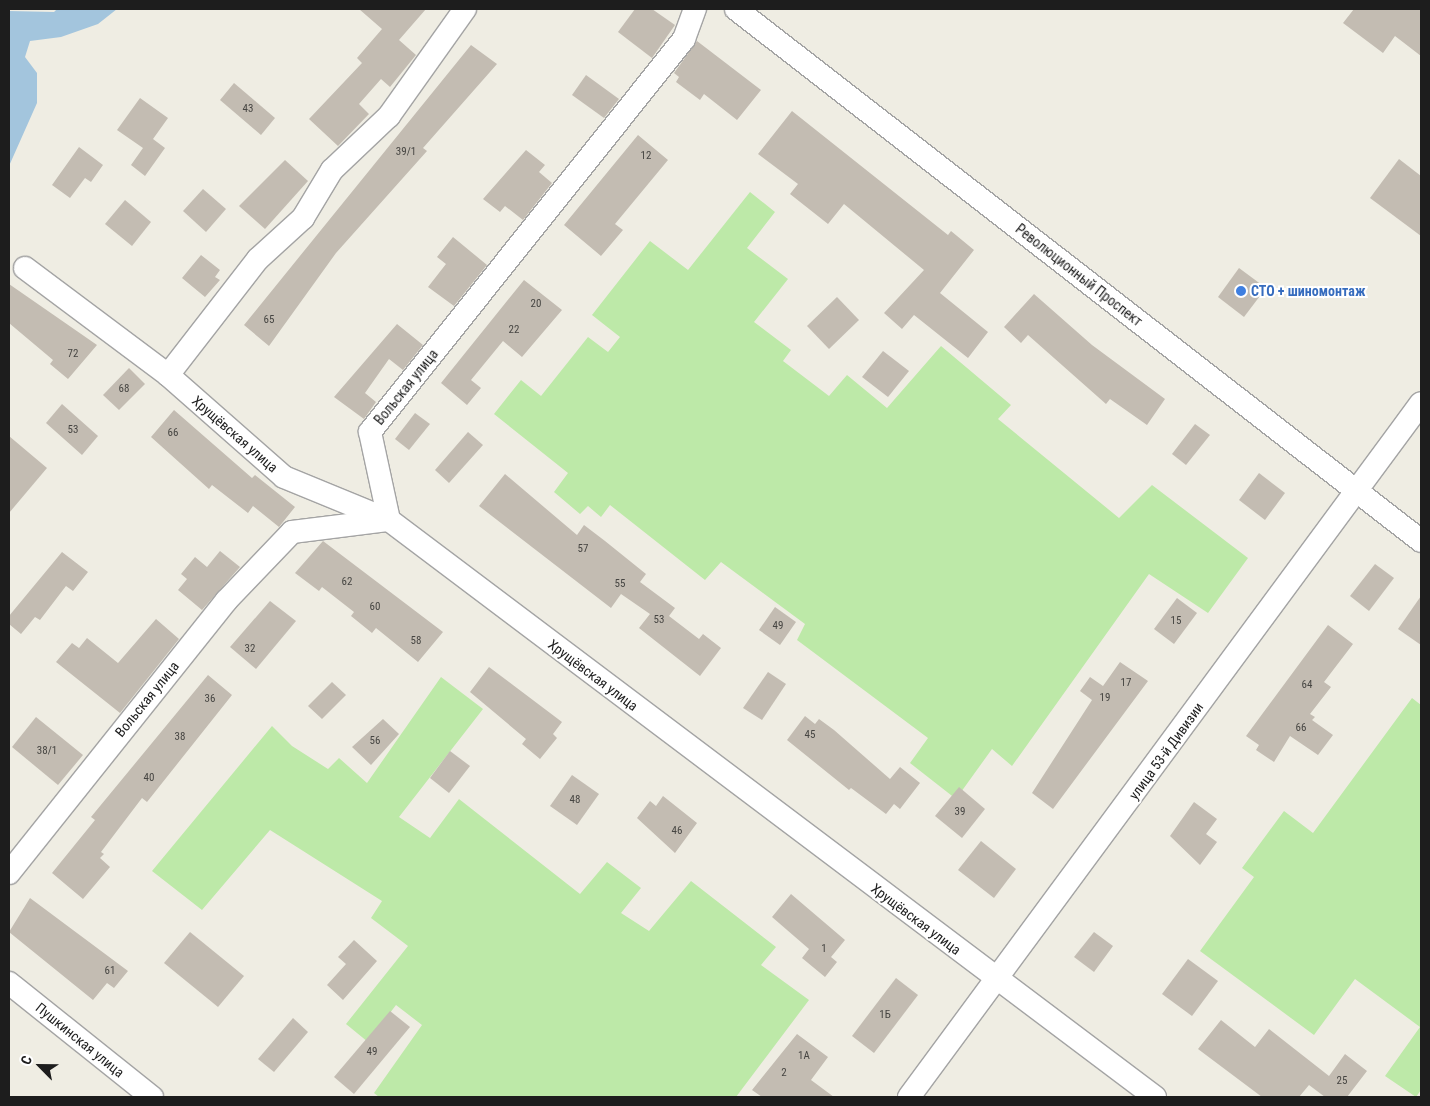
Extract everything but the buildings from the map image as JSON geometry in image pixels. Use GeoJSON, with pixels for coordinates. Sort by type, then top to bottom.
{"type":"FeatureCollection","features":[{"type":"Feature","properties":{"kind":"street"},"geometry":{"type":"LineString","coordinates":[[168,375],[258,259],[303,218],[332,170],[389,116],[465,9]]}},
{"type":"Feature","properties":{"kind":"street","name":"Вольская улица"},"geometry":{"type":"LineString","coordinates":[[9,873],[226,601],[292,532],[389,520],[370,432],[684,39],[695,9]]}},
{"type":"Feature","properties":{"kind":"street","name":"Революционный Проспект"},"geometry":{"type":"LineString","coordinates":[[736,9],[1421,541]]}},
{"type":"Feature","properties":{"kind":"street","name":"Хрущёвская улица"},"geometry":{"type":"LineString","coordinates":[[25,268],[168,375],[284,478],[389,520],[998,981],[1155,1097]]}},
{"type":"Feature","properties":{"kind":"street","name":"улица 53-й Дивизии"},"geometry":{"type":"LineString","coordinates":[[909,1097],[998,981],[1421,403]]}},
{"type":"Feature","properties":{"kind":"street","name":"Пушкинская улица"},"geometry":{"type":"LineString","coordinates":[[9,983],[152,1097]]}},
{"type":"Feature","properties":{"kind":"green space"},"geometry":{"type":"Polygon","coordinates":[[[750,192],[775,212],[747,248],[788,279],[754,322],[791,350],[783,361],[829,396],[847,375],[887,408],[941,346],[1011,405],[998,419],[1119,518],[1152,485],[1248,558],[1208,613],[1149,574],[1012,766],[992,749],[956,799],[910,763],[928,738],[797,640],[805,624],[721,562],[705,580],[610,505],[601,517],[588,506],[580,514],[554,492],[568,473],[494,414],[521,380],[541,396],[588,337],[608,352],[620,337],[592,315],[650,241],[688,270],[750,192]]]}},
{"type":"Feature","properties":{"kind":"green space"},"geometry":{"type":"Polygon","coordinates":[[[441,677],[483,709],[399,817],[430,838],[459,799],[580,894],[607,862],[641,888],[621,913],[649,931],[691,881],[776,947],[761,965],[809,1000],[736,1097],[379,1097],[374,1093],[422,1025],[396,1005],[368,1042],[346,1024],[408,946],[371,918],[382,901],[270,830],[202,910],[152,871],[272,726],[292,746],[328,769],[339,758],[367,783],[441,677]]]}},
{"type":"Feature","properties":{"kind":"green space"},"geometry":{"type":"Polygon","coordinates":[[[1412,698],[1421,705],[1421,1090],[1416,1097],[1385,1076],[1420,1027],[1355,979],[1314,1035],[1200,951],[1254,877],[1242,868],[1284,811],[1313,833],[1412,698]]]}},
{"type":"Feature","properties":{"kind":"water"},"geometry":{"type":"Polygon","coordinates":[[[57,9],[117,9],[98,24],[61,37],[30,41],[25,57],[37,73],[37,103],[9,166],[9,11],[54,12],[57,9]]]}},
{"type":"Feature","properties":{"kind":"place","name":"СТО + шиномонтаж"},"geometry":{"type":"Point","coordinates":[1241,291]}}]}
